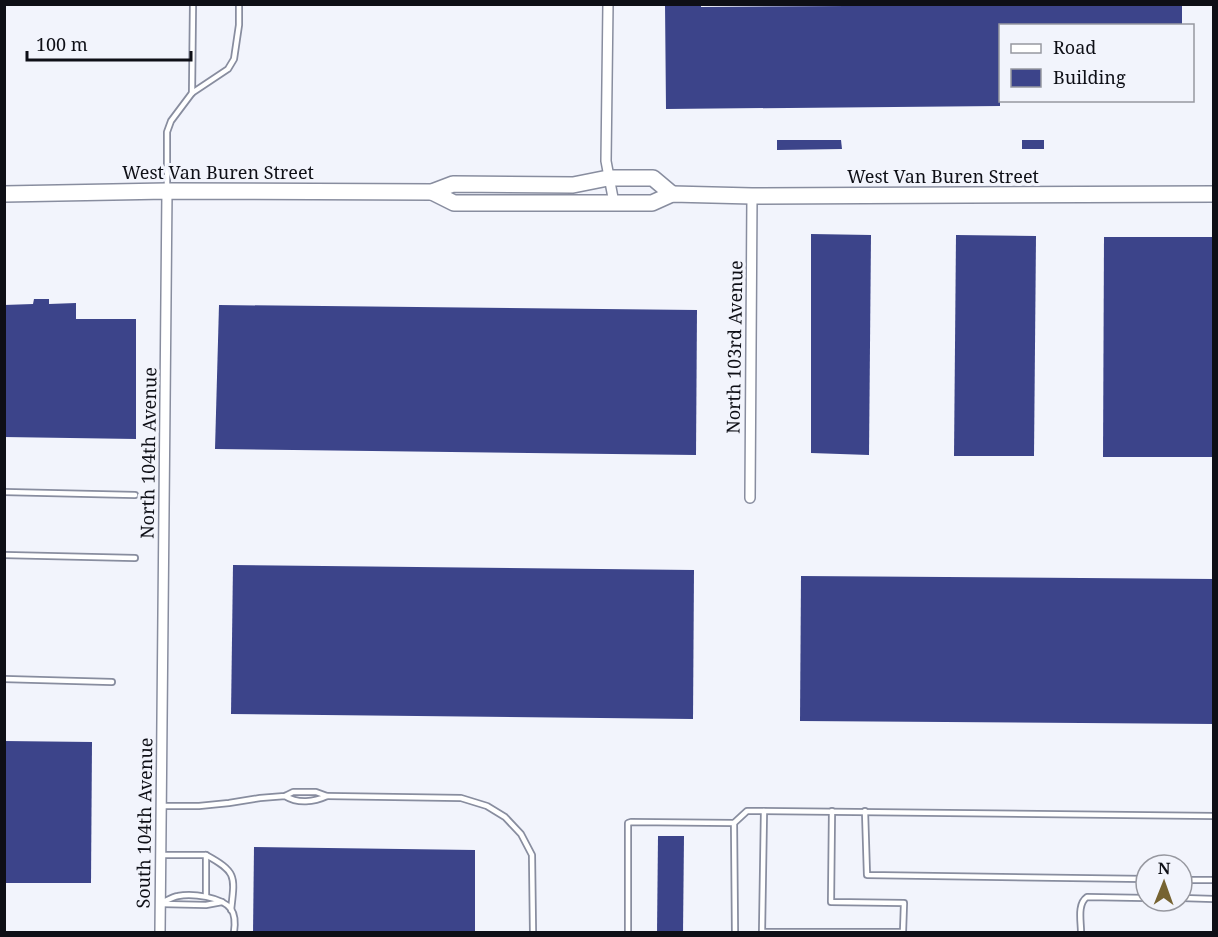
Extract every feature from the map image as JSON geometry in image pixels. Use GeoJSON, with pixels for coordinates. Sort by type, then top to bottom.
{"type":"FeatureCollection","features":[{"type":"Feature","properties":{"kind":"main road","name":"West Van Buren Street"},"geometry":{"type":"LineString","coordinates":[[4,194],[167,191],[432,192],[453,184],[573,185],[608,178],[653,178],[672,195]]}},
{"type":"Feature","properties":{"kind":"main road"},"geometry":{"type":"LineString","coordinates":[[508,203],[521,195],[575,194],[608,178]]}},
{"type":"Feature","properties":{"kind":"main road","name":"West Van Buren Street"},"geometry":{"type":"LineString","coordinates":[[432,192],[454,203],[652,203],[672,195],[1214,194]]}},
{"type":"Feature","properties":{"kind":"street"},"geometry":{"type":"LineString","coordinates":[[608,4],[606,161],[614,203]]}},
{"type":"Feature","properties":{"kind":"street","name":"North 104th Avenue"},"geometry":{"type":"LineString","coordinates":[[162,715],[167,191]]}},
{"type":"Feature","properties":{"kind":"street","name":"North 103rd Avenue"},"geometry":{"type":"LineString","coordinates":[[750,498],[752,196]]}},
{"type":"Feature","properties":{"kind":"street","name":"South 104th Avenue"},"geometry":{"type":"LineString","coordinates":[[160,933],[162,715]]}},
{"type":"Feature","properties":{"kind":"lane"},"geometry":{"type":"LineString","coordinates":[[192,93],[193,4]]}},
{"type":"Feature","properties":{"kind":"lane"},"geometry":{"type":"LineString","coordinates":[[167,191],[167,132],[171,121],[192,93],[228,69],[234,59],[239,25],[239,4]]}},
{"type":"Feature","properties":{"kind":"lane"},"geometry":{"type":"LineString","coordinates":[[4,492],[135,495]]}},
{"type":"Feature","properties":{"kind":"lane"},"geometry":{"type":"LineString","coordinates":[[4,555],[135,558]]}},
{"type":"Feature","properties":{"kind":"lane"},"geometry":{"type":"LineString","coordinates":[[4,679],[111,682]]}},
{"type":"Feature","properties":{"kind":"lane"},"geometry":{"type":"LineString","coordinates":[[161,806],[199,806],[285,796],[293,792],[316,792],[327,796],[461,798],[475,801],[505,817],[521,834],[532,855],[533,933]]}},
{"type":"Feature","properties":{"kind":"lane"},"geometry":{"type":"LineString","coordinates":[[285,796],[292,801],[316,801],[327,796]]}},
{"type":"Feature","properties":{"kind":"lane"},"geometry":{"type":"LineString","coordinates":[[764,811],[762,932],[903,932],[904,903],[831,902],[832,811]]}},
{"type":"Feature","properties":{"kind":"lane"},"geometry":{"type":"LineString","coordinates":[[628,933],[629,822],[734,823],[747,812],[764,811],[1214,816]]}},
{"type":"Feature","properties":{"kind":"lane"},"geometry":{"type":"LineString","coordinates":[[865,811],[867,875],[1134,879]]}},
{"type":"Feature","properties":{"kind":"lane"},"geometry":{"type":"LineString","coordinates":[[734,823],[735,933]]}},
{"type":"Feature","properties":{"kind":"lane"},"geometry":{"type":"LineString","coordinates":[[160,855],[206,855],[225,865],[234,881],[231,910]]}},
{"type":"Feature","properties":{"kind":"lane"},"geometry":{"type":"LineString","coordinates":[[206,855],[206,896]]}},
{"type":"Feature","properties":{"kind":"lane"},"geometry":{"type":"LineString","coordinates":[[1194,880],[1214,880]]}},
{"type":"Feature","properties":{"kind":"lane"},"geometry":{"type":"LineString","coordinates":[[160,903],[178,896],[206,896],[222,902],[231,910],[235,920],[234,933]]}},
{"type":"Feature","properties":{"kind":"lane"},"geometry":{"type":"LineString","coordinates":[[1081,933],[1081,906],[1087,897],[1134,898]]}},
{"type":"Feature","properties":{"kind":"lane"},"geometry":{"type":"LineString","coordinates":[[1194,898],[1214,899]]}},
{"type":"Feature","properties":{"kind":"lane"},"geometry":{"type":"LineString","coordinates":[[160,903],[206,905],[222,902]]}},
{"type":"Feature","properties":{"kind":"building"},"geometry":{"type":"Polygon","coordinates":[[[665,4],[701,4],[701,7],[1182,4],[1182,24],[999,24],[1000,106],[666,109],[665,4]]]}},
{"type":"Feature","properties":{"kind":"building"},"geometry":{"type":"Polygon","coordinates":[[[777,140],[841,140],[842,149],[777,150],[777,140]]]}},
{"type":"Feature","properties":{"kind":"building"},"geometry":{"type":"Polygon","coordinates":[[[1022,140],[1044,140],[1044,149],[1022,149],[1022,140]]]}},
{"type":"Feature","properties":{"kind":"building"},"geometry":{"type":"Polygon","coordinates":[[[811,234],[871,235],[869,455],[811,453],[811,234]]]}},
{"type":"Feature","properties":{"kind":"building"},"geometry":{"type":"Polygon","coordinates":[[[956,235],[1036,236],[1034,456],[954,456],[956,235]]]}},
{"type":"Feature","properties":{"kind":"building"},"geometry":{"type":"Polygon","coordinates":[[[1104,237],[1214,237],[1213,457],[1103,457],[1104,237]]]}},
{"type":"Feature","properties":{"kind":"building"},"geometry":{"type":"Polygon","coordinates":[[[34,299],[49,299],[49,304],[76,303],[76,319],[136,319],[136,439],[4,437],[4,305],[33,304],[34,299]]]}},
{"type":"Feature","properties":{"kind":"building"},"geometry":{"type":"Polygon","coordinates":[[[219,305],[697,310],[696,455],[215,449],[219,305]]]}},
{"type":"Feature","properties":{"kind":"building"},"geometry":{"type":"Polygon","coordinates":[[[233,565],[694,570],[693,719],[231,714],[233,565]]]}},
{"type":"Feature","properties":{"kind":"building"},"geometry":{"type":"Polygon","coordinates":[[[801,576],[1214,579],[1214,724],[800,721],[801,576]]]}},
{"type":"Feature","properties":{"kind":"building"},"geometry":{"type":"Polygon","coordinates":[[[4,741],[92,742],[91,883],[4,883],[4,741]]]}},
{"type":"Feature","properties":{"kind":"building"},"geometry":{"type":"Polygon","coordinates":[[[658,836],[684,836],[683,933],[657,933],[658,836]]]}},
{"type":"Feature","properties":{"kind":"building"},"geometry":{"type":"Polygon","coordinates":[[[254,847],[475,850],[475,933],[253,933],[254,847]]]}}]}
